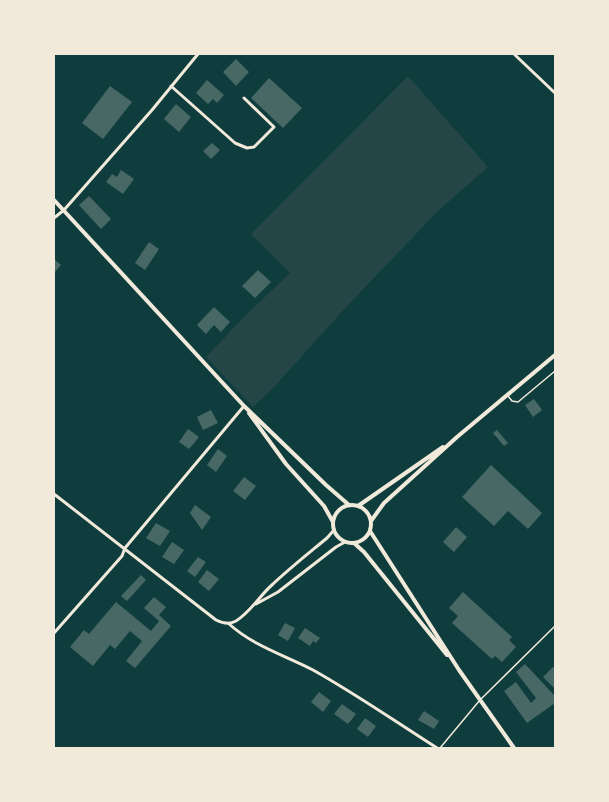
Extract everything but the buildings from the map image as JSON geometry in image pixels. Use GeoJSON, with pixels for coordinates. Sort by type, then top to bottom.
{"type":"FeatureCollection","features":[{"type":"Feature","properties":{"kind":"main road"},"geometry":{"type":"LineString","coordinates":[[54,200],[244,406],[334,493],[349,505]]}},
{"type":"Feature","properties":{"kind":"main road"},"geometry":{"type":"LineString","coordinates":[[244,406],[286,464],[324,506],[333,522],[334,530],[338,537],[345,542],[354,543],[366,537],[370,531],[371,521],[384,503],[457,437],[555,355]]}},
{"type":"Feature","properties":{"kind":"main road"},"geometry":{"type":"LineString","coordinates":[[358,506],[457,437]]}},
{"type":"Feature","properties":{"kind":"main road"},"geometry":{"type":"LineString","coordinates":[[333,522],[335,515],[341,508],[349,505],[358,506],[364,509],[371,521]]}},
{"type":"Feature","properties":{"kind":"main road"},"geometry":{"type":"LineString","coordinates":[[370,531],[459,670],[514,748]]}},
{"type":"Feature","properties":{"kind":"main road"},"geometry":{"type":"LineString","coordinates":[[354,543],[364,552],[459,670]]}},
{"type":"Feature","properties":{"kind":"street"},"geometry":{"type":"LineString","coordinates":[[54,218],[64,210],[152,110],[198,54]]}},
{"type":"Feature","properties":{"kind":"street"},"geometry":{"type":"LineString","coordinates":[[514,54],[555,93]]}},
{"type":"Feature","properties":{"kind":"street"},"geometry":{"type":"LineString","coordinates":[[171,86],[235,143],[247,148],[254,147],[274,127],[244,98]]}},
{"type":"Feature","properties":{"kind":"street"},"geometry":{"type":"LineString","coordinates":[[54,633],[122,556],[125,548],[244,406]]}},
{"type":"Feature","properties":{"kind":"street"},"geometry":{"type":"LineString","coordinates":[[54,494],[216,620],[228,624],[236,621],[255,604],[272,585],[327,538],[334,530]]}},
{"type":"Feature","properties":{"kind":"street"},"geometry":{"type":"LineString","coordinates":[[255,604],[278,592],[336,547],[345,542]]}},
{"type":"Feature","properties":{"kind":"street"},"geometry":{"type":"LineString","coordinates":[[228,624],[240,634],[263,647],[313,670],[437,748]]}},
{"type":"Feature","properties":{"kind":"lane"},"geometry":{"type":"LineString","coordinates":[[507,395],[512,401],[518,402],[555,371]]}},
{"type":"Feature","properties":{"kind":"lane"},"geometry":{"type":"LineString","coordinates":[[440,748],[480,700],[555,626]]}},
{"type":"Feature","properties":{"kind":"shaded area"},"geometry":{"type":"Polygon","coordinates":[[[408,76],[488,167],[438,211],[348,305],[274,387],[253,407],[206,357],[247,314],[290,273],[251,234],[408,76]]]}}]}
